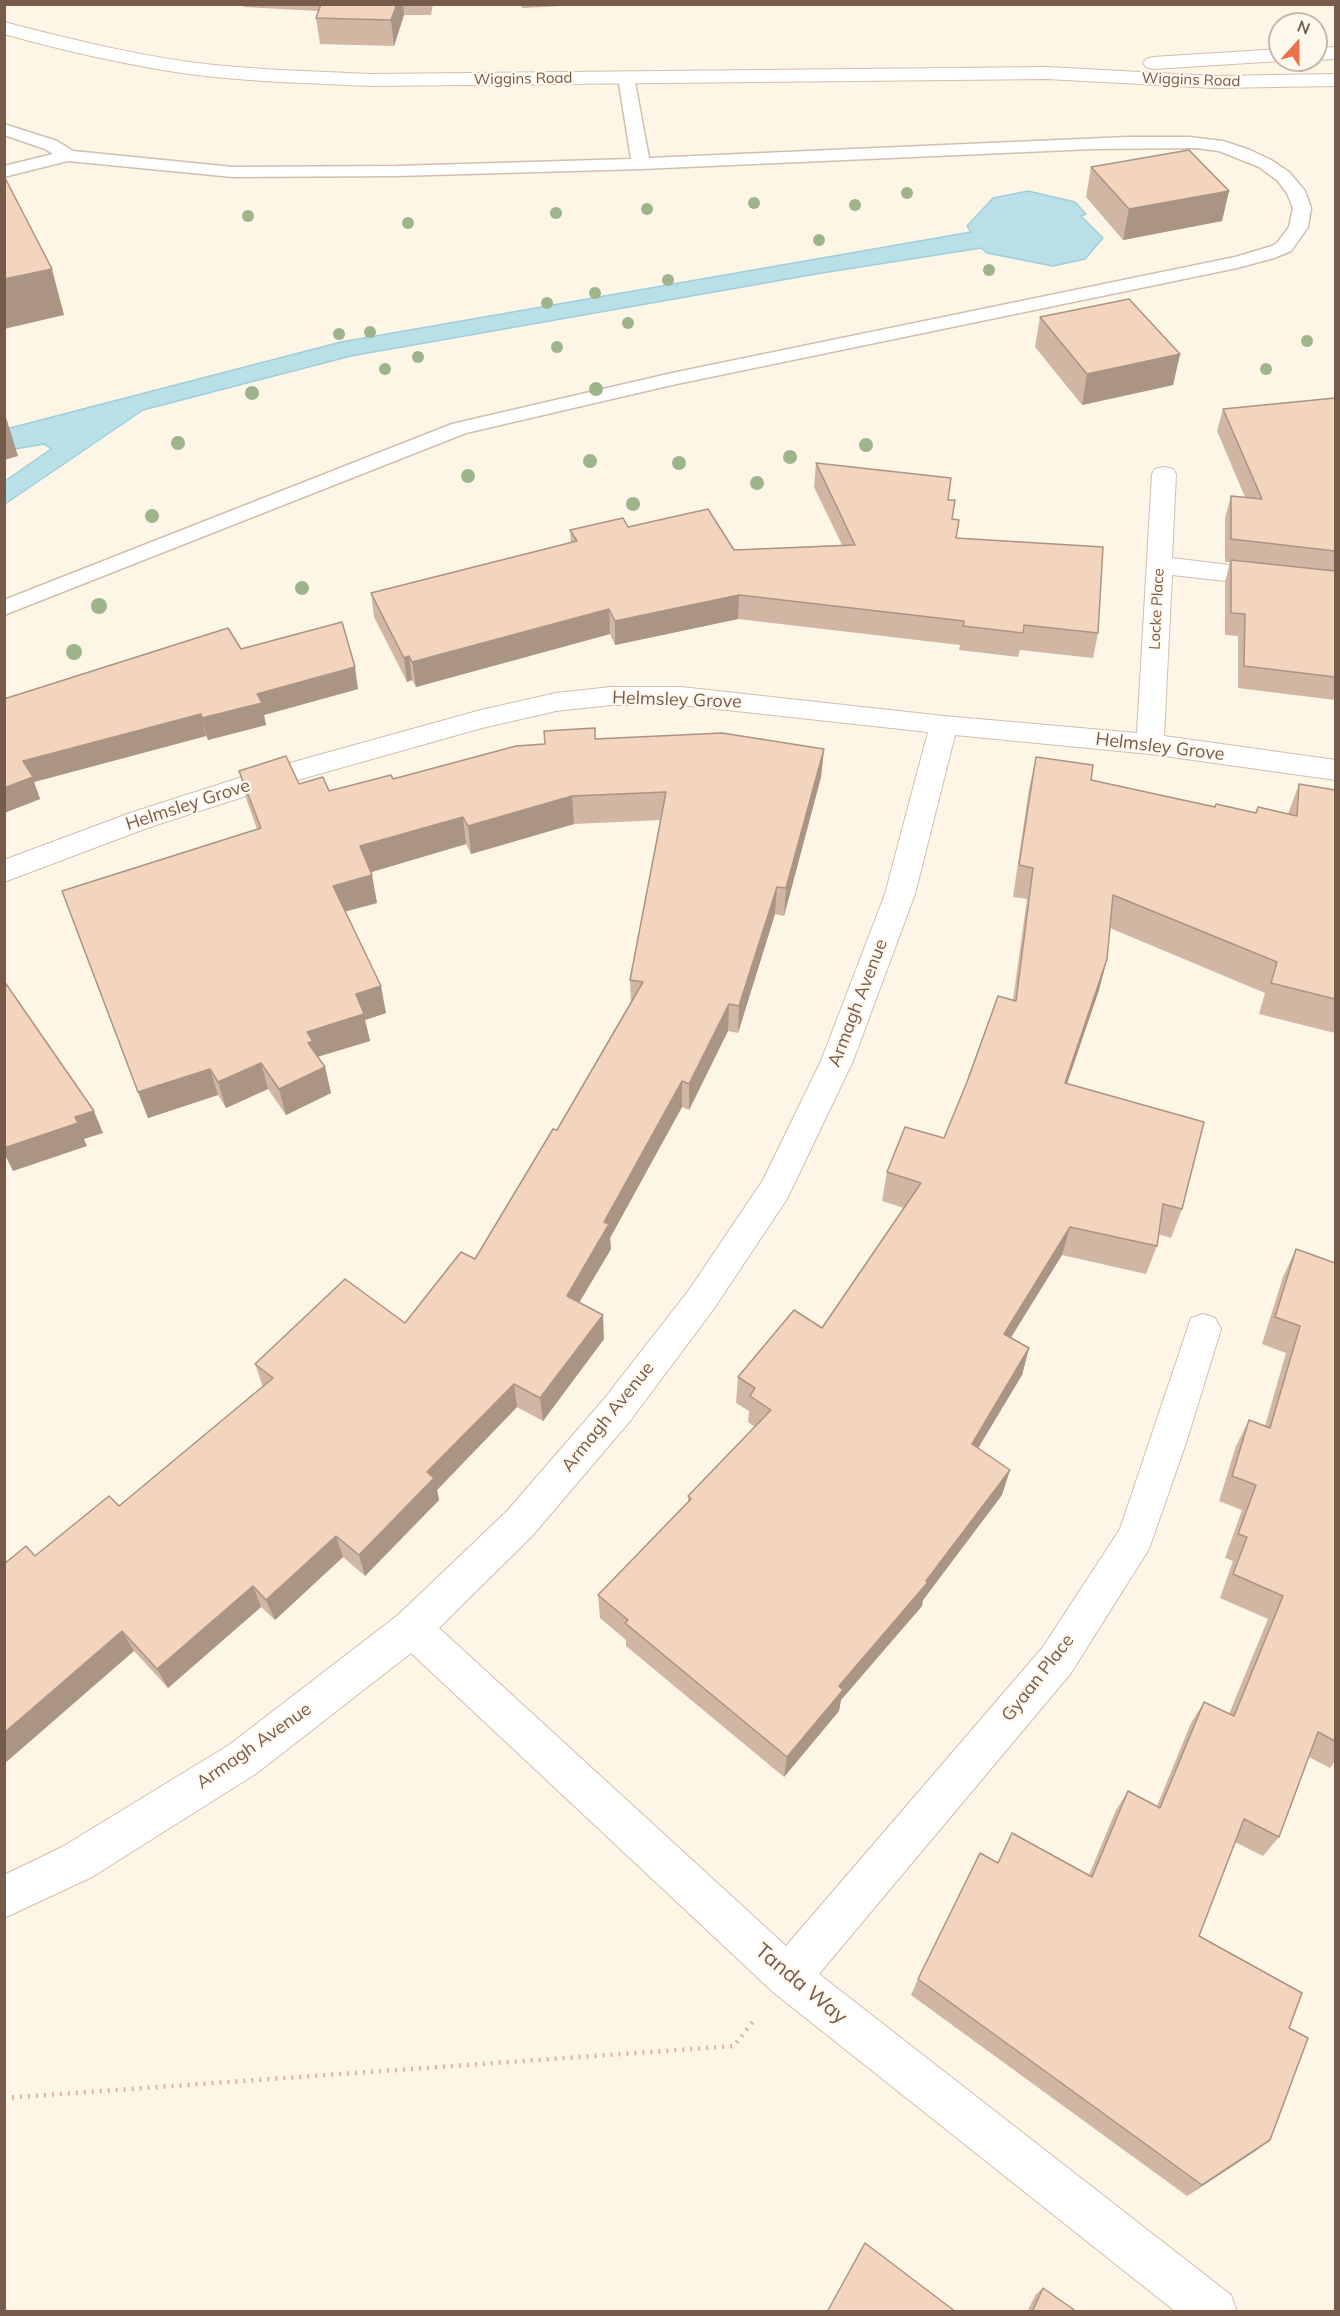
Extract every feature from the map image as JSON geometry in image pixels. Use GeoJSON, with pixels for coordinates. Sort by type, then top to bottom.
{"type":"FeatureCollection","features":[{"type":"Feature","properties":{"kind":"street","name":"Wiggins Road"},"geometry":{"type":"LineString","coordinates":[[4,27],[37,37],[189,68],[372,80],[1047,73],[1214,82],[1335,80]]}},
{"type":"Feature","properties":{"kind":"street","name":"Wiggins Road"},"geometry":{"type":"LineString","coordinates":[[1047,73],[1206,58],[1268,55]]}},
{"type":"Feature","properties":{"kind":"street","name":"Locke Place"},"geometry":{"type":"LineString","coordinates":[[1150,744],[1164,474]]}},
{"type":"Feature","properties":{"kind":"street"},"geometry":{"type":"LineString","coordinates":[[1159,565],[1297,581]]}},
{"type":"Feature","properties":{"kind":"street","name":"Helmsley Grove"},"geometry":{"type":"LineString","coordinates":[[4,872],[140,820],[271,778],[481,719],[556,702],[611,696],[681,696],[945,725],[1150,744],[1335,770]]}},
{"type":"Feature","properties":{"kind":"street","name":"Armagh Avenue"},"geometry":{"type":"LineString","coordinates":[[4,1897],[77,1862],[243,1759],[412,1628],[520,1523],[617,1410],[700,1300],[775,1189],[837,1061],[900,894],[945,725]]}},
{"type":"Feature","properties":{"kind":"street","name":"Gyaan Place"},"geometry":{"type":"LineString","coordinates":[[788,1977],[1057,1660],[1136,1536],[1168,1443],[1203,1329]]}},
{"type":"Feature","properties":{"kind":"street","name":"Tanda Way"},"geometry":{"type":"LineString","coordinates":[[412,1628],[788,1977],[1214,2312]]}},
{"type":"Feature","properties":{"kind":"lane"},"geometry":{"type":"LineString","coordinates":[[626,77],[641,164]]}},
{"type":"Feature","properties":{"kind":"lane"},"geometry":{"type":"LineString","coordinates":[[4,129],[42,141],[68,156]]}},
{"type":"Feature","properties":{"kind":"lane"},"geometry":{"type":"LineString","coordinates":[[4,172],[68,156],[233,172],[397,171],[641,164],[1102,143],[1201,142],[1238,150],[1261,158],[1291,175],[1309,190],[1313,212],[1303,232],[1282,248],[1237,262],[672,379],[459,428],[4,608]]}},
{"type":"Feature","properties":{"kind":"path"},"geometry":{"type":"LineString","coordinates":[[4,2098],[734,2046],[788,1977]]}},
{"type":"Feature","properties":{"kind":"water"},"geometry":{"type":"Polygon","coordinates":[[[1028,191],[1075,202],[1086,214],[1081,216],[1103,238],[1085,259],[1053,266],[987,253],[981,248],[822,273],[351,356],[143,410],[5,504],[5,481],[51,449],[44,444],[15,449],[6,429],[341,342],[971,232],[967,226],[993,198],[1028,191]]]}},
{"type":"Feature","properties":{"kind":"building"},"geometry":{"type":"Polygon","coordinates":[[[321,4],[397,4],[391,20],[316,18],[321,4]]]}},
{"type":"Feature","properties":{"kind":"building"},"geometry":{"type":"Polygon","coordinates":[[[1189,150],[1229,191],[1129,209],[1091,167],[1189,150]]]}},
{"type":"Feature","properties":{"kind":"building"},"geometry":{"type":"Polygon","coordinates":[[[4,176],[52,269],[4,279],[4,176]]]}},
{"type":"Feature","properties":{"kind":"building"},"geometry":{"type":"Polygon","coordinates":[[[1129,299],[1180,354],[1087,374],[1040,317],[1129,299]]]}},
{"type":"Feature","properties":{"kind":"building"},"geometry":{"type":"Polygon","coordinates":[[[1335,398],[1335,551],[1231,539],[1231,496],[1262,499],[1223,409],[1335,398]]]}},
{"type":"Feature","properties":{"kind":"building"},"geometry":{"type":"Polygon","coordinates":[[[816,463],[951,478],[948,500],[955,500],[952,519],[959,520],[956,538],[1103,547],[1098,633],[1024,625],[1023,633],[963,626],[964,621],[739,595],[615,621],[609,609],[412,662],[409,656],[404,658],[371,593],[577,541],[570,530],[623,518],[628,527],[708,509],[734,550],[855,545],[816,463]]]}},
{"type":"Feature","properties":{"kind":"building"},"geometry":{"type":"Polygon","coordinates":[[[1231,560],[1335,571],[1335,677],[1244,666],[1245,614],[1231,613],[1231,560]]]}},
{"type":"Feature","properties":{"kind":"building"},"geometry":{"type":"Polygon","coordinates":[[[342,622],[355,667],[257,694],[262,703],[202,718],[201,714],[23,761],[33,777],[4,788],[4,699],[228,628],[241,649],[342,622]]]}},
{"type":"Feature","properties":{"kind":"building"},"geometry":{"type":"Polygon","coordinates":[[[595,728],[595,739],[722,733],[824,749],[786,888],[777,887],[739,1006],[729,1004],[689,1084],[682,1081],[604,1222],[609,1224],[567,1296],[603,1315],[540,1398],[514,1384],[427,1472],[434,1478],[359,1555],[336,1536],[266,1600],[253,1586],[157,1669],[122,1631],[4,1733],[4,1564],[26,1546],[35,1556],[109,1496],[119,1506],[273,1378],[255,1364],[345,1279],[405,1323],[461,1252],[475,1259],[553,1129],[557,1130],[643,982],[630,980],[666,792],[572,796],[468,826],[463,817],[360,846],[372,875],[333,886],[381,986],[356,994],[364,1014],[307,1032],[313,1041],[308,1043],[325,1067],[279,1089],[261,1063],[218,1082],[210,1069],[138,1092],[62,891],[261,828],[239,771],[286,756],[299,784],[323,777],[329,791],[391,775],[393,779],[516,746],[545,744],[544,731],[595,728]]]}},
{"type":"Feature","properties":{"kind":"building"},"geometry":{"type":"Polygon","coordinates":[[[1036,757],[1093,765],[1091,780],[1215,807],[1216,804],[1256,813],[1258,807],[1297,816],[1299,784],[1335,790],[1335,999],[1271,983],[1277,962],[1113,895],[1107,959],[1065,1083],[1204,1122],[1182,1209],[1163,1204],[1157,1246],[1070,1227],[1004,1334],[1029,1348],[972,1444],[1010,1470],[926,1581],[928,1582],[839,1686],[843,1690],[787,1757],[625,1623],[628,1620],[598,1595],[691,1499],[688,1496],[771,1410],[750,1396],[755,1388],[738,1377],[794,1310],[822,1328],[921,1183],[887,1172],[905,1127],[944,1138],[998,996],[1016,1001],[1033,868],[1019,865],[1036,757]]]}},
{"type":"Feature","properties":{"kind":"building"},"geometry":{"type":"Polygon","coordinates":[[[4,981],[94,1111],[75,1117],[78,1123],[4,1148],[4,981]]]}},
{"type":"Feature","properties":{"kind":"building"},"geometry":{"type":"Polygon","coordinates":[[[1296,1249],[1335,1263],[1335,1741],[1318,1732],[1279,1837],[1244,1819],[1199,1936],[1302,1993],[1289,2028],[1308,2038],[1270,2140],[1202,2185],[918,1979],[980,1853],[998,1863],[1012,1833],[1092,1877],[1128,1791],[1160,1808],[1204,1702],[1234,1716],[1283,1596],[1233,1574],[1247,1537],[1238,1534],[1256,1485],[1232,1476],[1249,1420],[1270,1428],[1300,1326],[1275,1317],[1296,1249]]]}},
{"type":"Feature","properties":{"kind":"building"},"geometry":{"type":"Polygon","coordinates":[[[865,2243],[956,2312],[827,2312],[865,2243]]]}},
{"type":"Feature","properties":{"kind":"building"},"geometry":{"type":"Polygon","coordinates":[[[1043,2288],[1077,2312],[1032,2312],[1043,2288]]]}}]}
